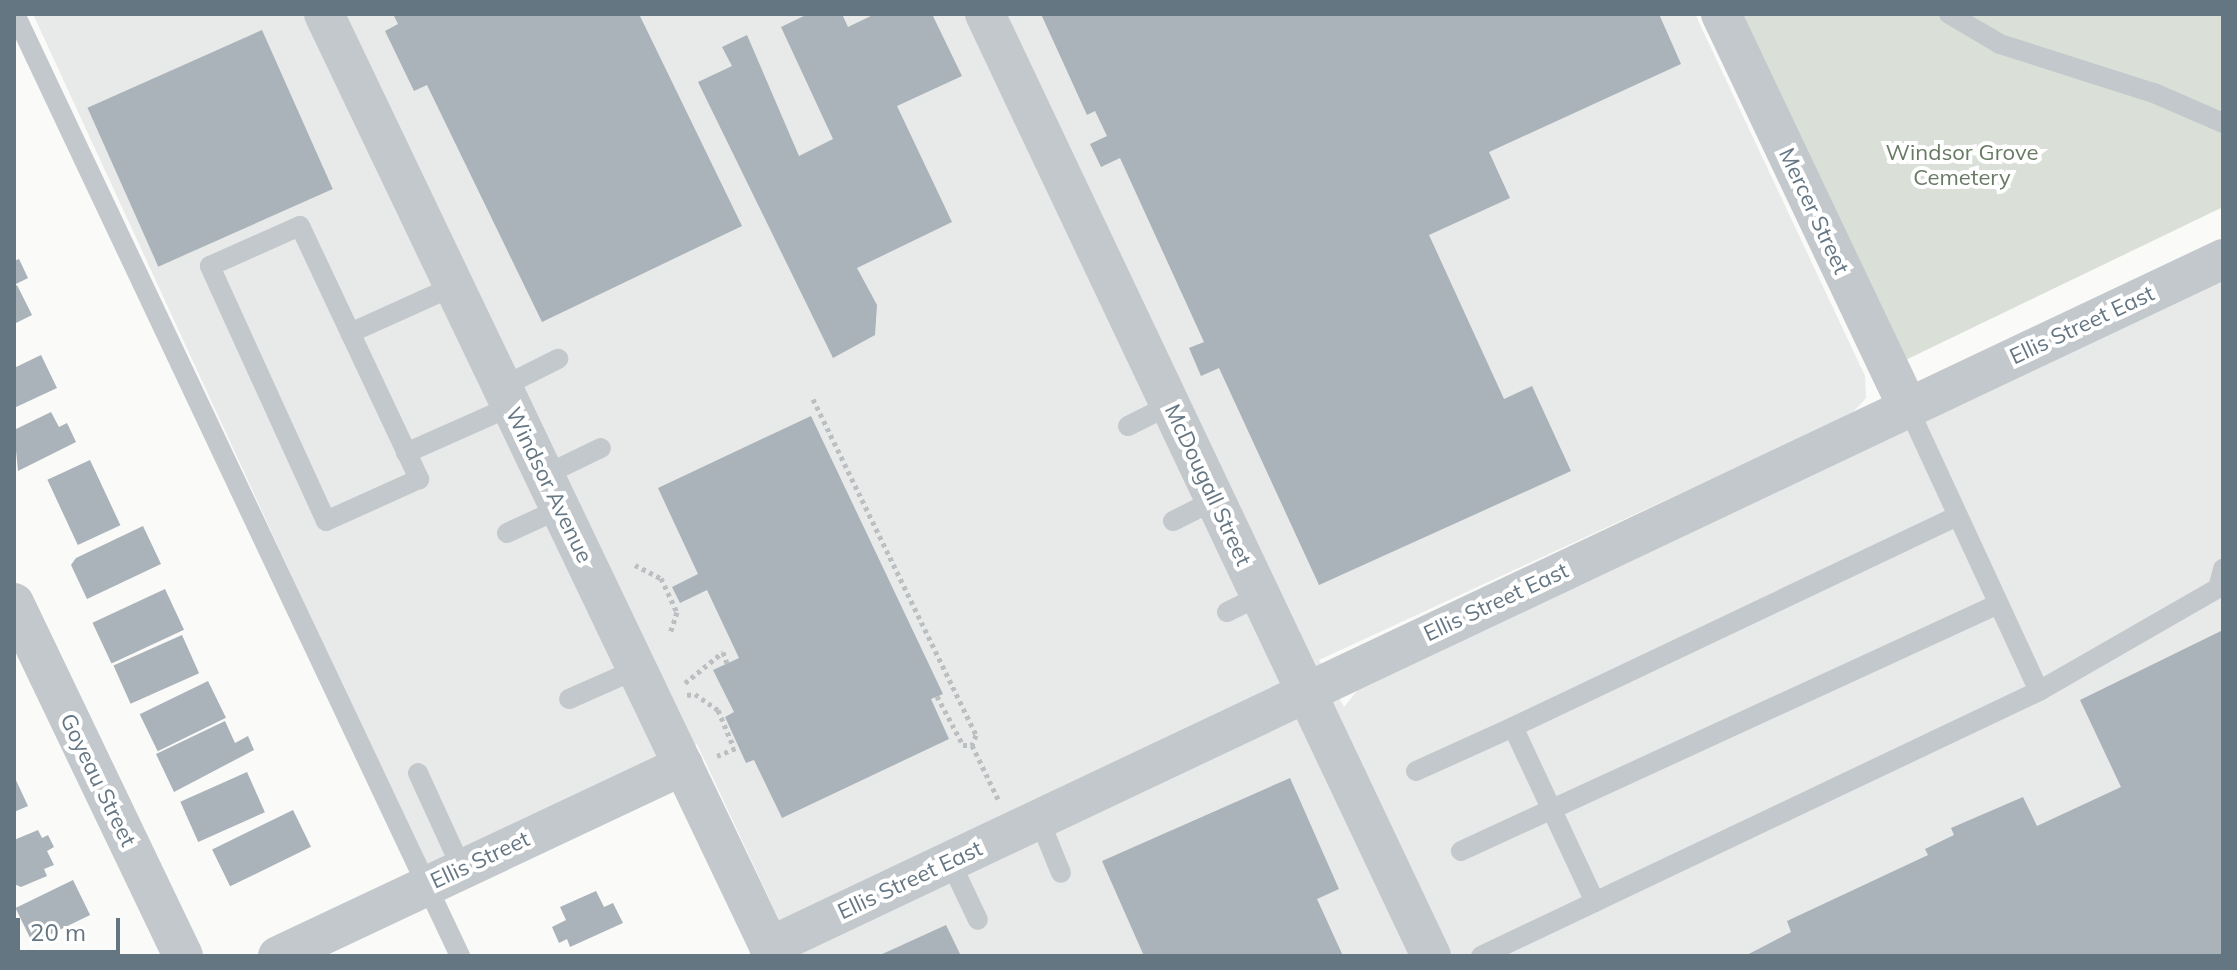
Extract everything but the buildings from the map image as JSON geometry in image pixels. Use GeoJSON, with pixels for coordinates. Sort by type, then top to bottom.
{"type":"FeatureCollection","features":[{"type":"Feature","properties":{"kind":"street","name":"Windsor Avenue"},"geometry":{"type":"LineString","coordinates":[[324,14],[637,669],[696,762],[772,951]]}},
{"type":"Feature","properties":{"kind":"street","name":"McDougall Street"},"geometry":{"type":"LineString","coordinates":[[985,14],[1215,500],[1243,604],[1306,693],[1431,956]]}},
{"type":"Feature","properties":{"kind":"street","name":"Mercer Street"},"geometry":{"type":"LineString","coordinates":[[1721,14],[1908,407]]}},
{"type":"Feature","properties":{"kind":"street","name":"Ellis Street East"},"geometry":{"type":"LineString","coordinates":[[772,951],[950,861],[1021,815],[1306,693],[2223,259]]}},
{"type":"Feature","properties":{"kind":"street","name":"Goyeau Street"},"geometry":{"type":"LineString","coordinates":[[14,603],[183,956]]}},
{"type":"Feature","properties":{"kind":"street","name":"Ellis Street"},"geometry":{"type":"LineString","coordinates":[[278,956],[696,762]]}},
{"type":"Feature","properties":{"kind":"lane"},"geometry":{"type":"LineString","coordinates":[[15,14],[460,956]]}},
{"type":"Feature","properties":{"kind":"lane"},"geometry":{"type":"LineString","coordinates":[[1949,14],[2000,44],[2154,93],[2223,123]]}},
{"type":"Feature","properties":{"kind":"lane"},"geometry":{"type":"LineString","coordinates":[[300,226],[350,333],[419,479],[326,521],[210,266],[300,226]]}},
{"type":"Feature","properties":{"kind":"lane"},"geometry":{"type":"LineString","coordinates":[[350,333],[454,286]]}},
{"type":"Feature","properties":{"kind":"lane"},"geometry":{"type":"LineString","coordinates":[[406,453],[507,397],[558,359]]}},
{"type":"Feature","properties":{"kind":"lane"},"geometry":{"type":"LineString","coordinates":[[1128,426],[1170,405]]}},
{"type":"Feature","properties":{"kind":"lane"},"geometry":{"type":"LineString","coordinates":[[1908,407],[2039,691]]}},
{"type":"Feature","properties":{"kind":"lane"},"geometry":{"type":"LineString","coordinates":[[507,533],[601,448]]}},
{"type":"Feature","properties":{"kind":"lane"},"geometry":{"type":"LineString","coordinates":[[1173,521],[1215,500]]}},
{"type":"Feature","properties":{"kind":"lane"},"geometry":{"type":"LineString","coordinates":[[1416,771],[1958,516]]}},
{"type":"Feature","properties":{"kind":"lane"},"geometry":{"type":"LineString","coordinates":[[1481,956],[1511,949],[1595,902],[2039,691],[2218,588],[2223,569]]}},
{"type":"Feature","properties":{"kind":"lane"},"geometry":{"type":"LineString","coordinates":[[1461,851],[1998,604]]}},
{"type":"Feature","properties":{"kind":"lane"},"geometry":{"type":"LineString","coordinates":[[569,699],[637,669]]}},
{"type":"Feature","properties":{"kind":"lane"},"geometry":{"type":"LineString","coordinates":[[1513,727],[1595,902]]}},
{"type":"Feature","properties":{"kind":"lane"},"geometry":{"type":"LineString","coordinates":[[418,773],[462,869]]}},
{"type":"Feature","properties":{"kind":"lane"},"geometry":{"type":"LineString","coordinates":[[1021,815],[1061,873]]}},
{"type":"Feature","properties":{"kind":"lane"},"geometry":{"type":"LineString","coordinates":[[950,861],[978,920]]}},
{"type":"Feature","properties":{"kind":"path"},"geometry":{"type":"LineString","coordinates":[[813,399],[976,735],[972,745]]}},
{"type":"Feature","properties":{"kind":"path"},"geometry":{"type":"LineString","coordinates":[[635,565],[661,578],[677,612],[670,633]]}},
{"type":"Feature","properties":{"kind":"path"},"geometry":{"type":"LineString","coordinates":[[696,762],[736,747],[718,710],[695,694],[677,695],[706,661],[723,652],[727,663]]}},
{"type":"Feature","properties":{"kind":"path"},"geometry":{"type":"LineString","coordinates":[[937,696],[963,745],[972,745]]}},
{"type":"Feature","properties":{"kind":"path"},"geometry":{"type":"LineString","coordinates":[[972,745],[1021,815]]}},
{"type":"Feature","properties":{"kind":"shaded area"},"geometry":{"type":"Polygon","coordinates":[[[33,14],[1695,14],[1865,376],[1866,398],[1850,415],[1319,660],[1344,707],[1357,691],[2223,279],[2223,956],[796,956],[697,744],[425,865],[33,14]]]}},
{"type":"Feature","properties":{"kind":"green space","name":"Windsor Grove Cemetery"},"geometry":{"type":"Polygon","coordinates":[[[1726,14],[2223,14],[2223,207],[1889,368],[1726,14]]]}}]}
